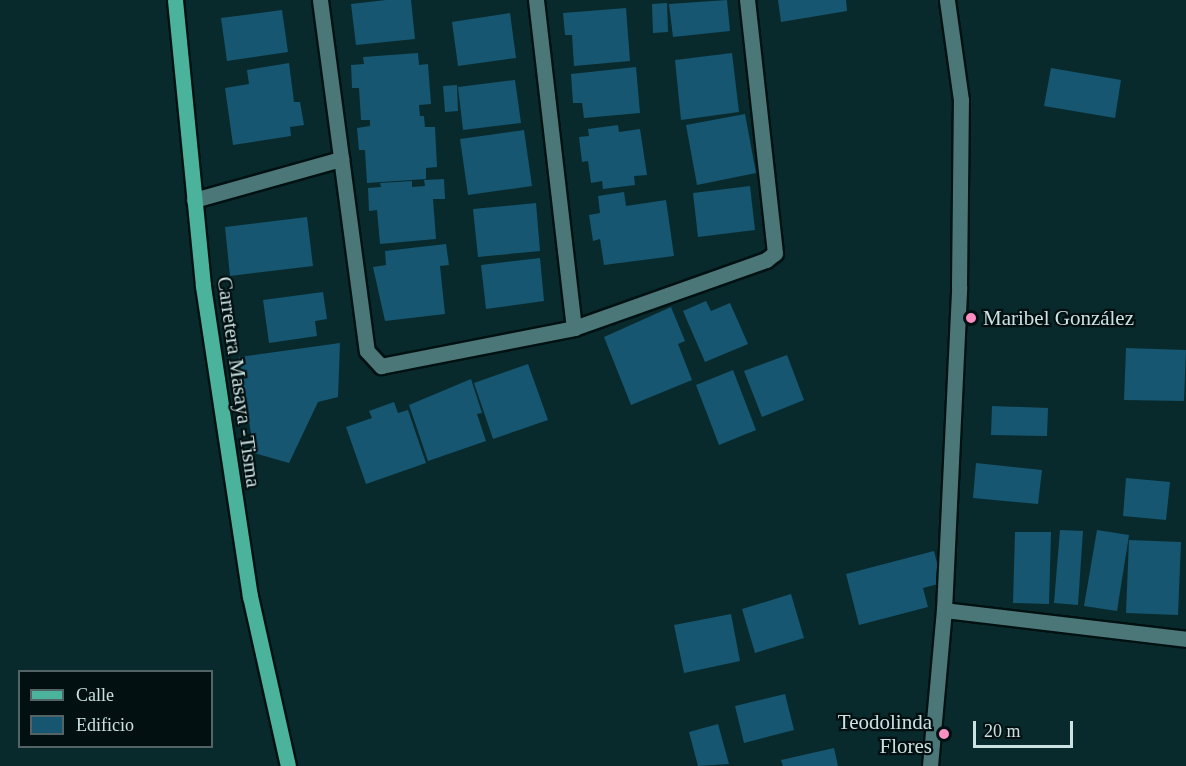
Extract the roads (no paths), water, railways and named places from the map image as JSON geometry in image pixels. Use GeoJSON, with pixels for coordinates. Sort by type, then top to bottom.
{"type":"FeatureCollection","features":[{"type":"Feature","properties":{"kind":"main road","name":"Carretera Masaya -Tisma"},"geometry":{"type":"LineString","coordinates":[[175,0],[203,286],[250,596],[279,739],[288,766]]}},
{"type":"Feature","properties":{"kind":"street"},"geometry":{"type":"LineString","coordinates":[[320,0],[367,351],[381,366],[574,327],[766,260],[775,253],[747,0]]}},
{"type":"Feature","properties":{"kind":"street"},"geometry":{"type":"LineString","coordinates":[[536,0],[574,327]]}},
{"type":"Feature","properties":{"kind":"street"},"geometry":{"type":"LineString","coordinates":[[930,766],[944,610],[959,285],[961,100],[947,0]]}},
{"type":"Feature","properties":{"kind":"street"},"geometry":{"type":"LineString","coordinates":[[194,200],[341,159]]}},
{"type":"Feature","properties":{"kind":"street"},"geometry":{"type":"LineString","coordinates":[[944,610],[1186,639]]}},
{"type":"Feature","properties":{"kind":"place","name":"Maribel González"},"geometry":{"type":"Point","coordinates":[971,318]}},
{"type":"Feature","properties":{"kind":"place","name":"Teodolinda Flores"},"geometry":{"type":"Point","coordinates":[944,734]}}]}
